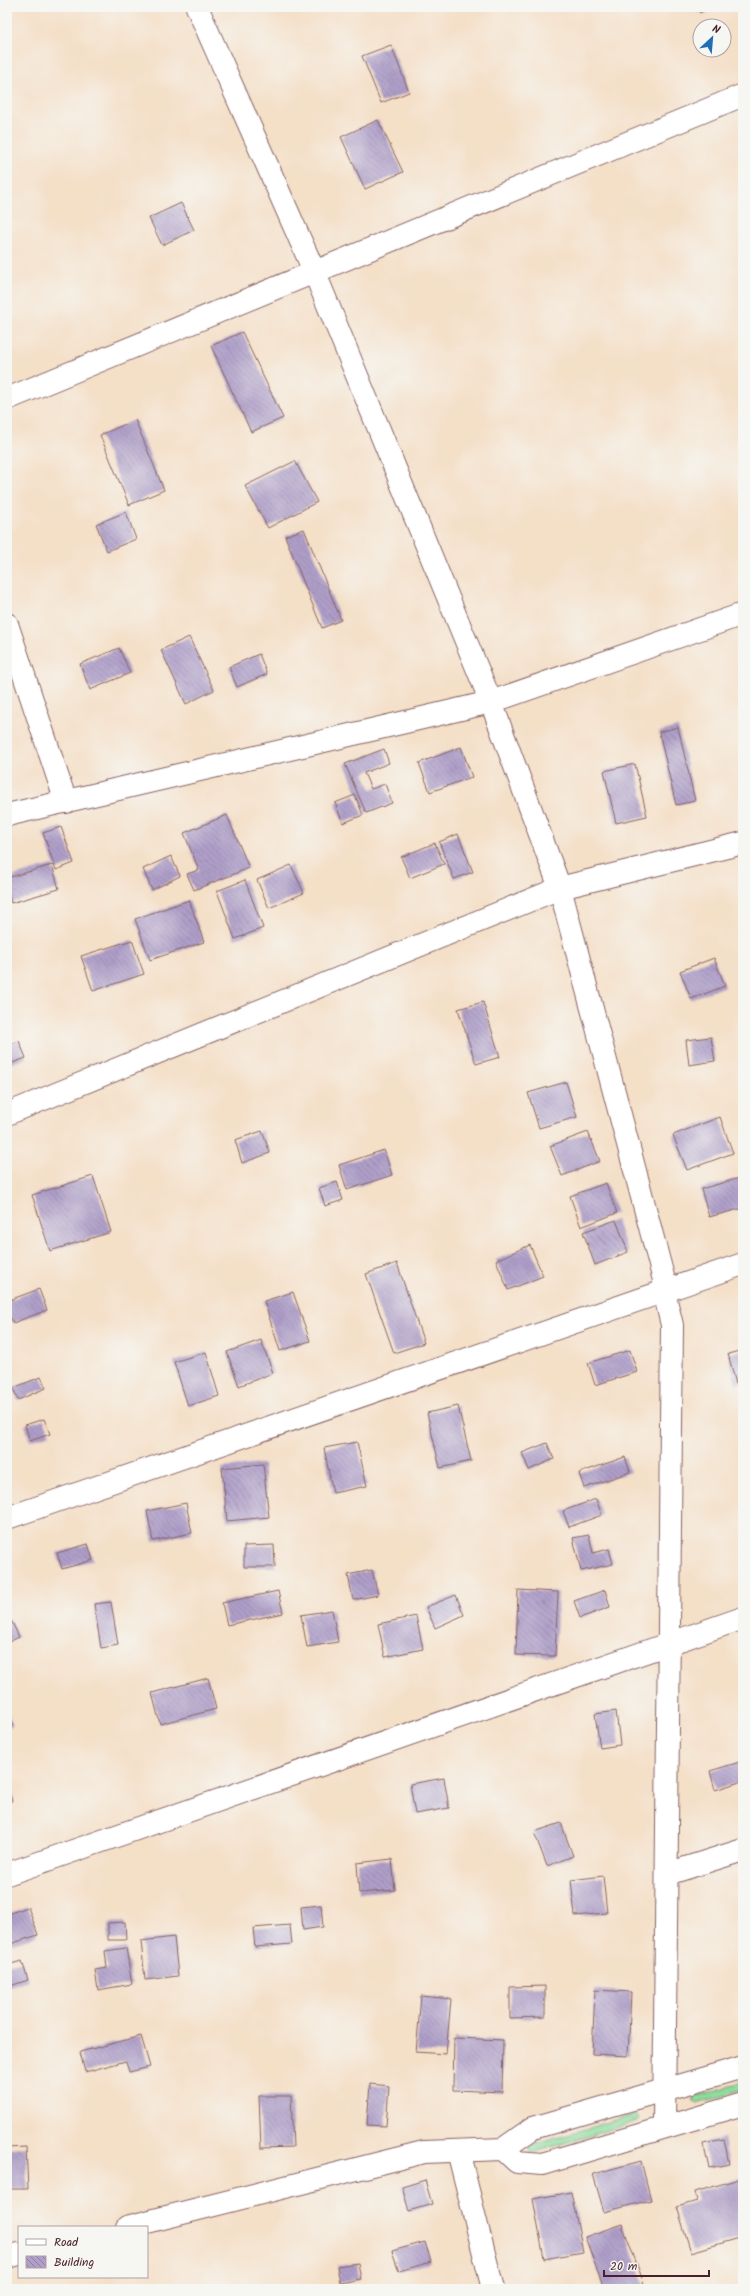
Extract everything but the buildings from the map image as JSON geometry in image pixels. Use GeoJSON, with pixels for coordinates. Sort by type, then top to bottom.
{"type":"FeatureCollection","features":[{"type":"Feature","properties":{"kind":"street"},"geometry":{"type":"LineString","coordinates":[[197,7],[314,271],[491,702],[560,888],[664,1280],[664,1292],[672,1325],[664,2127]]}},
{"type":"Feature","properties":{"kind":"street"},"geometry":{"type":"LineString","coordinates":[[7,399],[743,95]]}},
{"type":"Feature","properties":{"kind":"street"},"geometry":{"type":"LineString","coordinates":[[7,815],[491,702],[743,614]]}},
{"type":"Feature","properties":{"kind":"street"},"geometry":{"type":"LineString","coordinates":[[7,624],[66,802]]}},
{"type":"Feature","properties":{"kind":"street"},"geometry":{"type":"LineString","coordinates":[[7,1114],[560,888],[743,843]]}},
{"type":"Feature","properties":{"kind":"street"},"geometry":{"type":"LineString","coordinates":[[7,1518],[743,1264]]}},
{"type":"Feature","properties":{"kind":"street"},"geometry":{"type":"LineString","coordinates":[[7,1874],[743,1618]]}},
{"type":"Feature","properties":{"kind":"street"},"geometry":{"type":"LineString","coordinates":[[666,1874],[743,1850]]}},
{"type":"Feature","properties":{"kind":"street"},"geometry":{"type":"LineString","coordinates":[[131,2226],[424,2152],[503,2149],[533,2128],[743,2067]]}},
{"type":"Feature","properties":{"kind":"street"},"geometry":{"type":"LineString","coordinates":[[503,2149],[517,2162],[542,2164],[743,2104]]}},
{"type":"Feature","properties":{"kind":"street"},"geometry":{"type":"LineString","coordinates":[[458,2151],[494,2289]]}},
{"type":"Feature","properties":{"kind":"street"},"geometry":{"type":"LineString","coordinates":[[7,2257],[18,2254]]}},
{"type":"Feature","properties":{"kind":"green space"},"geometry":{"type":"Polygon","coordinates":[[[743,2082],[743,2090],[696,2104],[692,2100],[694,2097],[743,2082]]]}},
{"type":"Feature","properties":{"kind":"green space"},"geometry":{"type":"Polygon","coordinates":[[[636,2114],[640,2119],[638,2121],[532,2153],[529,2151],[530,2145],[636,2114]]]}}]}
